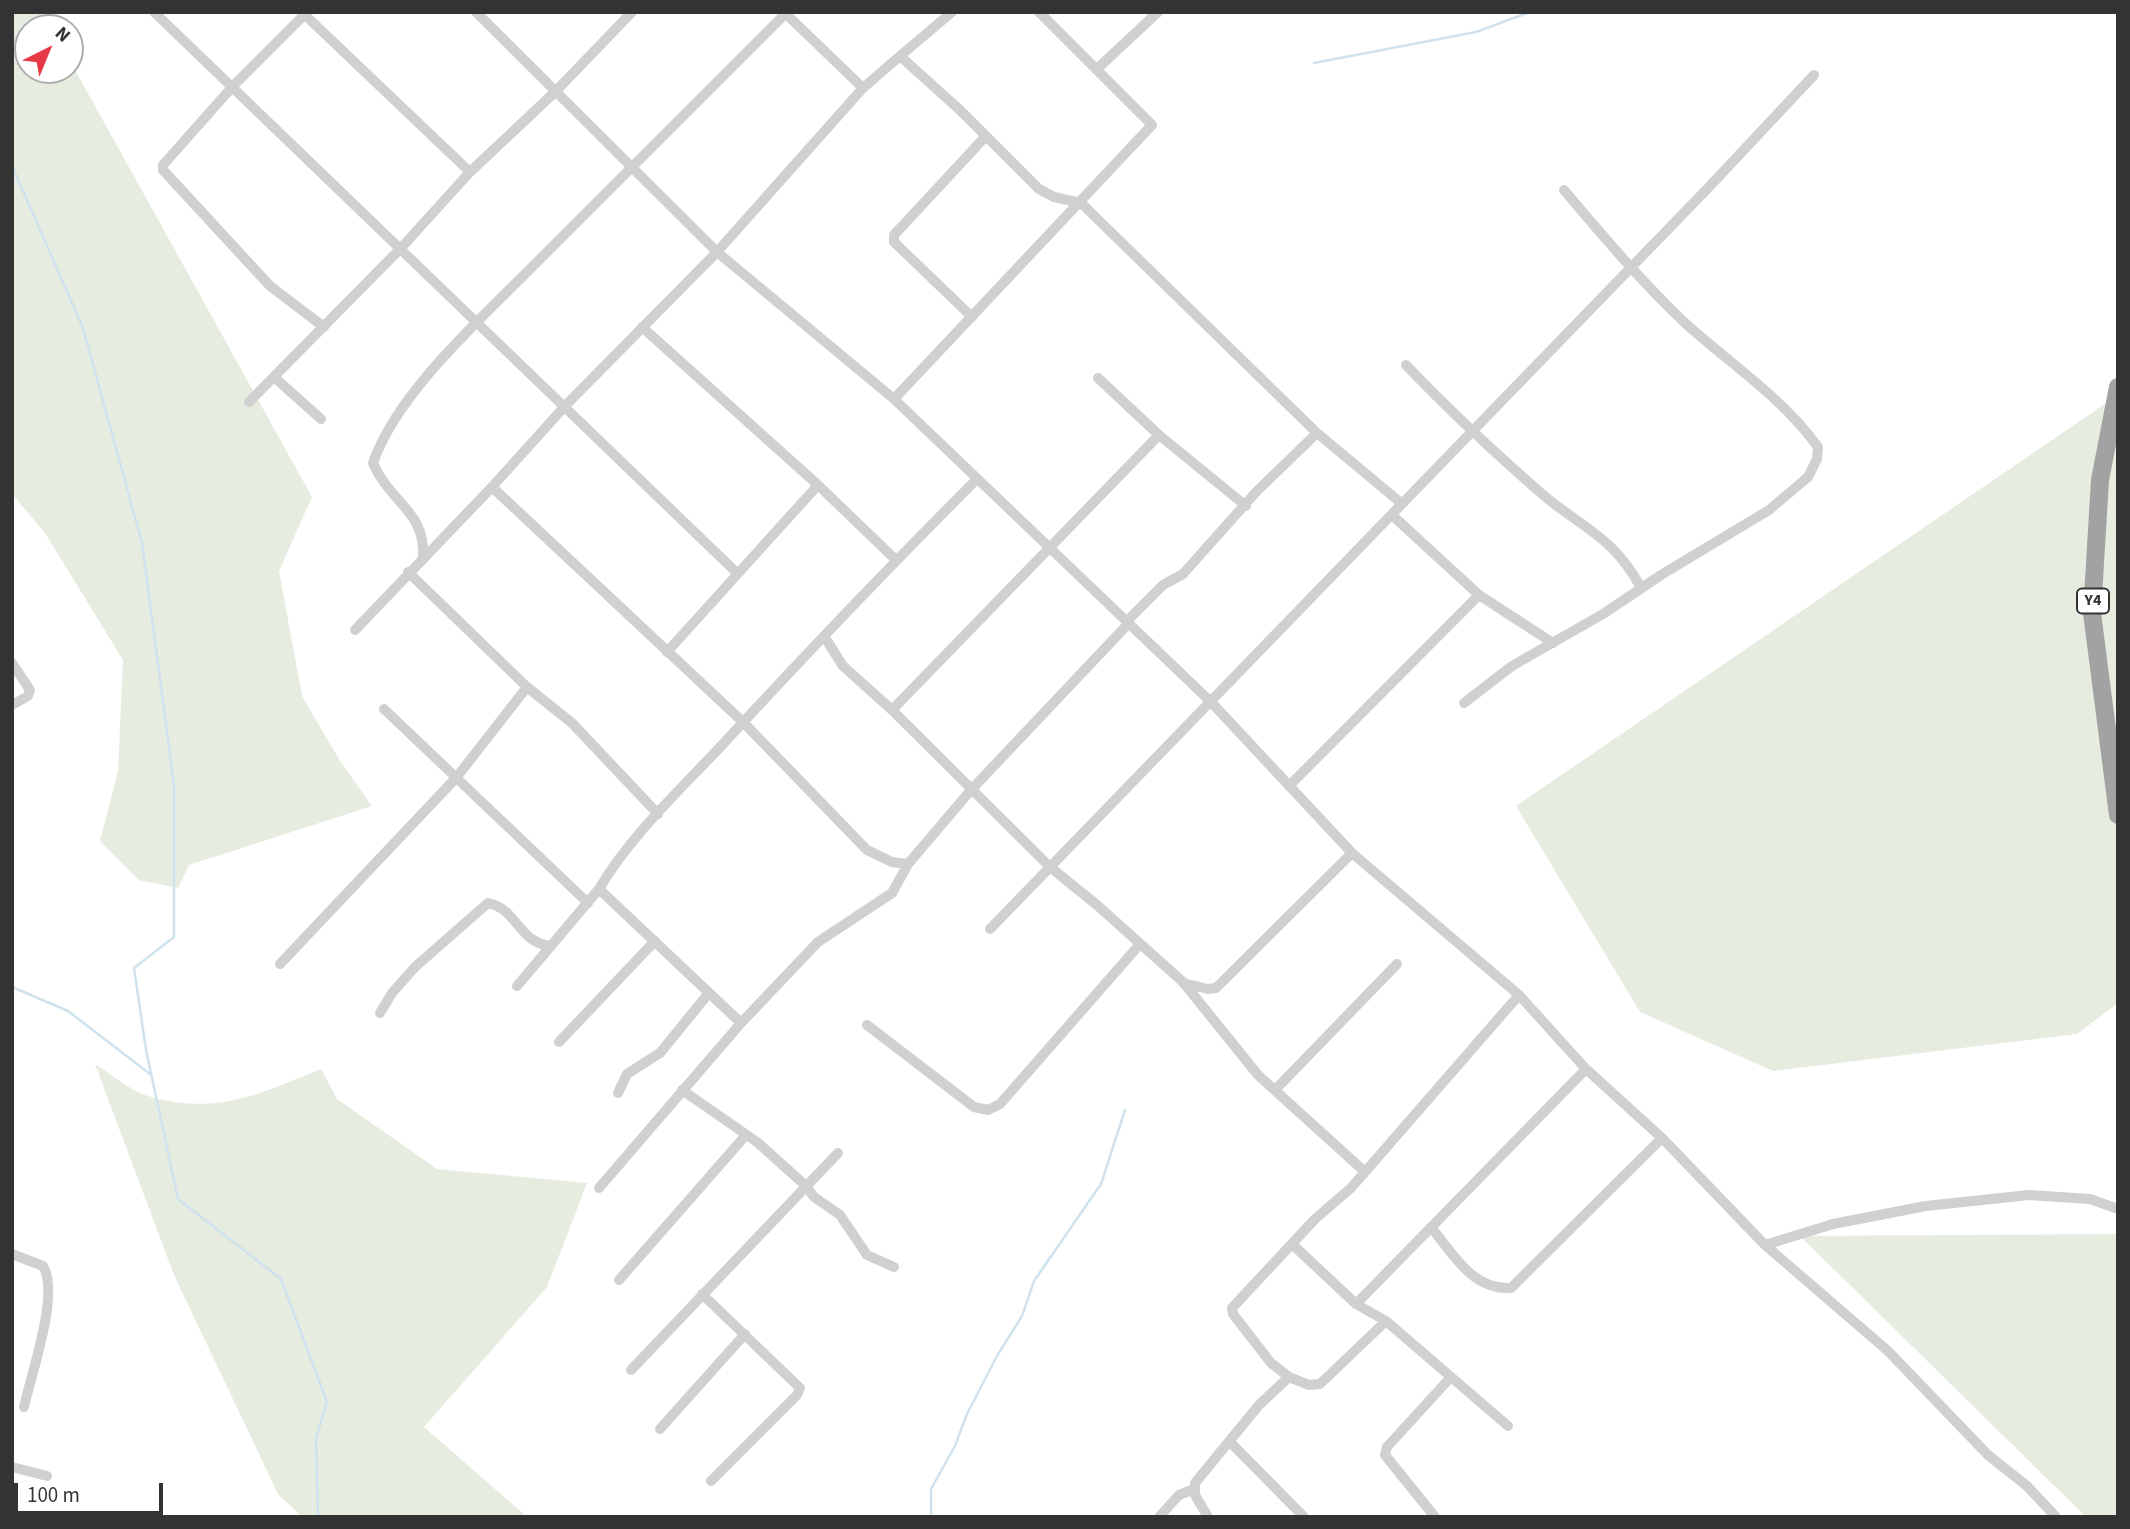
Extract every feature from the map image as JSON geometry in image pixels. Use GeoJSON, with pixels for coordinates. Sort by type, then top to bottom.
{"type":"FeatureCollection","features":[{"type":"Feature","properties":{"kind":"highway","name":"Y4"},"geometry":{"type":"LineString","coordinates":[[2118,387],[2100,480],[2092,613],[2118,815]]}},
{"type":"Feature","properties":{"kind":"street"},"geometry":{"type":"LineString","coordinates":[[155,12],[737,573]]}},
{"type":"Feature","properties":{"kind":"street"},"geometry":{"type":"LineString","coordinates":[[476,12],[717,252],[894,398],[1211,702],[1352,853],[1519,995],[1586,1069],[1662,1138],[1765,1245],[1897,1360],[1988,1455],[2032,1491],[2056,1517]]}},
{"type":"Feature","properties":{"kind":"street"},"geometry":{"type":"LineString","coordinates":[[249,402],[401,248],[470,172],[555,92],[632,12]]}},
{"type":"Feature","properties":{"kind":"street"},"geometry":{"type":"LineString","coordinates":[[355,630],[492,487],[565,406],[717,252],[863,88],[952,12]]}},
{"type":"Feature","properties":{"kind":"street"},"geometry":{"type":"LineString","coordinates":[[894,398],[1152,125],[1098,68],[1039,12]]}},
{"type":"Feature","properties":{"kind":"street"},"geometry":{"type":"LineString","coordinates":[[1098,68],[1158,12]]}},
{"type":"Feature","properties":{"kind":"street"},"geometry":{"type":"LineString","coordinates":[[423,557],[424,538],[420,527],[378,475],[373,463],[415,391],[478,322],[786,13],[863,88]]}},
{"type":"Feature","properties":{"kind":"street"},"geometry":{"type":"LineString","coordinates":[[324,327],[270,286],[163,170],[163,165],[233,86],[306,14],[470,172]]}},
{"type":"Feature","properties":{"kind":"street"},"geometry":{"type":"LineString","coordinates":[[900,56],[1039,189],[1054,197],[1081,203],[1317,433],[1401,503]]}},
{"type":"Feature","properties":{"kind":"street"},"geometry":{"type":"LineString","coordinates":[[990,929],[1401,503],[1475,430],[1814,75]]}},
{"type":"Feature","properties":{"kind":"street"},"geometry":{"type":"LineString","coordinates":[[972,317],[894,242],[894,235],[986,136]]}},
{"type":"Feature","properties":{"kind":"street"},"geometry":{"type":"LineString","coordinates":[[1464,703],[1512,666],[1769,510],[1808,477],[1817,459],[1818,447],[1780,406],[1685,323],[1631,268],[1564,190]]}},
{"type":"Feature","properties":{"kind":"street"},"geometry":{"type":"LineString","coordinates":[[642,327],[818,485],[896,560]]}},
{"type":"Feature","properties":{"kind":"street"},"geometry":{"type":"LineString","coordinates":[[1406,365],[1541,493],[1565,513],[1587,525],[1621,555],[1641,588]]}},
{"type":"Feature","properties":{"kind":"street"},"geometry":{"type":"LineString","coordinates":[[274,377],[321,419]]}},
{"type":"Feature","properties":{"kind":"street"},"geometry":{"type":"LineString","coordinates":[[1098,377],[1159,435],[1246,506]]}},
{"type":"Feature","properties":{"kind":"street"},"geometry":{"type":"LineString","coordinates":[[599,1188],[741,1023],[818,942],[892,892],[908,864],[971,790],[1163,585],[1183,574],[1317,433]]}},
{"type":"Feature","properties":{"kind":"street"},"geometry":{"type":"LineString","coordinates":[[892,710],[1159,435]]}},
{"type":"Feature","properties":{"kind":"street"},"geometry":{"type":"LineString","coordinates":[[517,986],[588,903],[618,858],[824,636],[977,479]]}},
{"type":"Feature","properties":{"kind":"street"},"geometry":{"type":"LineString","coordinates":[[667,652],[818,485]]}},
{"type":"Feature","properties":{"kind":"street"},"geometry":{"type":"LineString","coordinates":[[492,487],[743,722],[867,850],[892,862],[908,864]]}},
{"type":"Feature","properties":{"kind":"street"},"geometry":{"type":"LineString","coordinates":[[1392,515],[1479,595],[1553,643]]}},
{"type":"Feature","properties":{"kind":"street"},"geometry":{"type":"LineString","coordinates":[[408,572],[527,687],[572,723],[658,814]]}},
{"type":"Feature","properties":{"kind":"street"},"geometry":{"type":"LineString","coordinates":[[1289,786],[1479,595]]}},
{"type":"Feature","properties":{"kind":"street"},"geometry":{"type":"LineString","coordinates":[[824,636],[843,666],[892,710],[1051,867],[1183,982],[1258,1075],[1364,1171]]}},
{"type":"Feature","properties":{"kind":"street"},"geometry":{"type":"LineString","coordinates":[[12,663],[30,690],[28,696],[12,705]]}},
{"type":"Feature","properties":{"kind":"street"},"geometry":{"type":"LineString","coordinates":[[280,964],[456,778],[527,687]]}},
{"type":"Feature","properties":{"kind":"street"},"geometry":{"type":"LineString","coordinates":[[384,709],[588,903]]}},
{"type":"Feature","properties":{"kind":"street"},"geometry":{"type":"LineString","coordinates":[[1183,982],[1208,989],[1216,988],[1352,853]]}},
{"type":"Feature","properties":{"kind":"street"},"geometry":{"type":"LineString","coordinates":[[599,889],[741,1023]]}},
{"type":"Feature","properties":{"kind":"street"},"geometry":{"type":"LineString","coordinates":[[380,1013],[401,981],[488,903],[505,911],[533,942],[551,946]]}},
{"type":"Feature","properties":{"kind":"street"},"geometry":{"type":"LineString","coordinates":[[559,1042],[655,942]]}},
{"type":"Feature","properties":{"kind":"street"},"geometry":{"type":"LineString","coordinates":[[867,1025],[974,1107],[988,1110],[1000,1104],[1140,944]]}},
{"type":"Feature","properties":{"kind":"street"},"geometry":{"type":"LineString","coordinates":[[1275,1090],[1397,964]]}},
{"type":"Feature","properties":{"kind":"street"},"geometry":{"type":"LineString","coordinates":[[618,1093],[627,1074],[660,1053],[708,994]]}},
{"type":"Feature","properties":{"kind":"street"},"geometry":{"type":"LineString","coordinates":[[1386,1321],[1320,1384],[1309,1385],[1289,1377],[1271,1363],[1233,1314],[1233,1308],[1292,1244],[1351,1188],[1519,995]]}},
{"type":"Feature","properties":{"kind":"street"},"geometry":{"type":"LineString","coordinates":[[1356,1304],[1586,1069]]}},
{"type":"Feature","properties":{"kind":"street"},"geometry":{"type":"LineString","coordinates":[[682,1090],[746,1135],[806,1185],[814,1196],[846,1222],[867,1255],[894,1267]]}},
{"type":"Feature","properties":{"kind":"street"},"geometry":{"type":"LineString","coordinates":[[619,1280],[746,1135]]}},
{"type":"Feature","properties":{"kind":"street"},"geometry":{"type":"LineString","coordinates":[[1431,1227],[1473,1278],[1486,1285],[1511,1288],[1662,1138]]}},
{"type":"Feature","properties":{"kind":"street"},"geometry":{"type":"LineString","coordinates":[[631,1370],[838,1153]]}},
{"type":"Feature","properties":{"kind":"street"},"geometry":{"type":"LineString","coordinates":[[1765,1245],[1859,1219],[1926,1206],[2029,1195],[2090,1199],[2118,1209]]}},
{"type":"Feature","properties":{"kind":"street"},"geometry":{"type":"LineString","coordinates":[[1292,1244],[1356,1304],[1386,1321],[1508,1426]]}},
{"type":"Feature","properties":{"kind":"street"},"geometry":{"type":"LineString","coordinates":[[12,1254],[43,1266],[48,1278],[48,1306],[24,1407]]}},
{"type":"Feature","properties":{"kind":"street"},"geometry":{"type":"LineString","coordinates":[[702,1294],[800,1388],[797,1395],[711,1480]]}},
{"type":"Feature","properties":{"kind":"street"},"geometry":{"type":"LineString","coordinates":[[660,1429],[745,1334]]}},
{"type":"Feature","properties":{"kind":"street"},"geometry":{"type":"LineString","coordinates":[[1208,1517],[1194,1489],[1195,1483],[1231,1443],[1259,1405],[1289,1377]]}},
{"type":"Feature","properties":{"kind":"street"},"geometry":{"type":"LineString","coordinates":[[1435,1517],[1385,1455],[1387,1447],[1450,1378]]}},
{"type":"Feature","properties":{"kind":"street"},"geometry":{"type":"LineString","coordinates":[[1231,1443],[1304,1517]]}},
{"type":"Feature","properties":{"kind":"street"},"geometry":{"type":"LineString","coordinates":[[12,1467],[47,1476]]}},
{"type":"Feature","properties":{"kind":"street"},"geometry":{"type":"LineString","coordinates":[[1159,1517],[1179,1495],[1194,1489]]}},
{"type":"Feature","properties":{"kind":"shaded area"},"geometry":{"type":"Polygon","coordinates":[[[12,12],[43,12],[44,14],[14,14],[14,84],[83,84],[312,497],[279,571],[302,696],[340,761],[372,806],[189,865],[178,888],[139,880],[100,841],[118,771],[123,660],[45,533],[12,494],[12,12]]]}},
{"type":"Feature","properties":{"kind":"shaded area"},"geometry":{"type":"Polygon","coordinates":[[[2118,395],[2118,1003],[2077,1034],[1773,1071],[1640,1012],[1516,806],[2118,395]]]}},
{"type":"Feature","properties":{"kind":"shaded area"},"geometry":{"type":"Polygon","coordinates":[[[95,1064],[145,1095],[193,1104],[236,1100],[321,1069],[337,1099],[437,1169],[587,1183],[547,1287],[424,1427],[527,1517],[302,1517],[278,1494],[174,1275],[95,1064]]]}},
{"type":"Feature","properties":{"kind":"shaded area"},"geometry":{"type":"Polygon","coordinates":[[[2118,1234],[2118,1517],[2086,1517],[1800,1236],[2118,1234]]]}},
{"type":"Feature","properties":{"kind":"waterway"},"geometry":{"type":"LineString","coordinates":[[1314,63],[1476,32],[1530,12]]}},
{"type":"Feature","properties":{"kind":"waterway"},"geometry":{"type":"LineString","coordinates":[[12,166],[83,328],[142,543],[174,785],[174,937],[134,968],[146,1050],[178,1199],[281,1279],[327,1402],[316,1438],[318,1517]]}},
{"type":"Feature","properties":{"kind":"waterway"},"geometry":{"type":"LineString","coordinates":[[12,987],[68,1011],[150,1074]]}},
{"type":"Feature","properties":{"kind":"waterway"},"geometry":{"type":"LineString","coordinates":[[931,1517],[931,1489],[955,1446],[967,1414],[997,1356],[1022,1316],[1034,1281],[1101,1184],[1125,1110]]}}]}
